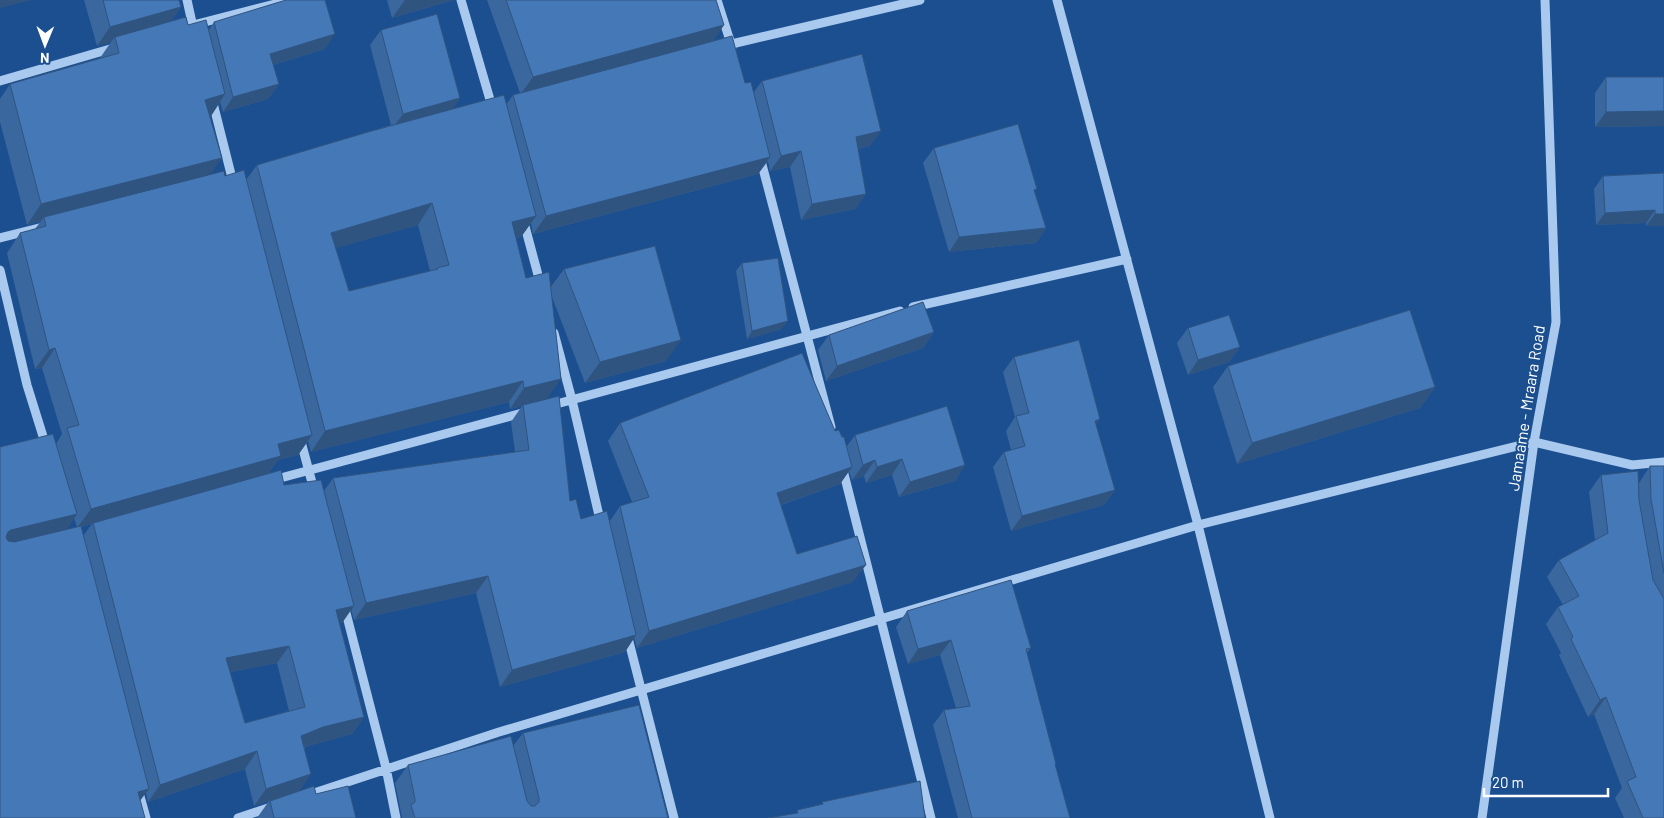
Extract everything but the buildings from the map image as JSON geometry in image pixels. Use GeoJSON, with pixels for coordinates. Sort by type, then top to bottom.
{"type":"FeatureCollection","features":[{"type":"Feature","properties":{"kind":"street"},"geometry":{"type":"LineString","coordinates":[[187,0],[188,27],[198,45]]}},
{"type":"Feature","properties":{"kind":"street"},"geometry":{"type":"LineString","coordinates":[[188,27],[291,0]]}},
{"type":"Feature","properties":{"kind":"street"},"geometry":{"type":"LineString","coordinates":[[462,0],[494,113]]}},
{"type":"Feature","properties":{"kind":"street"},"geometry":{"type":"LineString","coordinates":[[717,0],[732,48]]}},
{"type":"Feature","properties":{"kind":"street"},"geometry":{"type":"LineString","coordinates":[[712,49],[732,48],[920,0]]}},
{"type":"Feature","properties":{"kind":"street"},"geometry":{"type":"LineString","coordinates":[[1057,0],[1198,525],[1270,818]]}},
{"type":"Feature","properties":{"kind":"street","name":"Jamaame - Mraara Road"},"geometry":{"type":"LineString","coordinates":[[1482,818],[1534,442],[1556,322],[1545,0]]}},
{"type":"Feature","properties":{"kind":"street"},"geometry":{"type":"LineString","coordinates":[[0,81],[128,44]]}},
{"type":"Feature","properties":{"kind":"street"},"geometry":{"type":"LineString","coordinates":[[210,93],[237,198]]}},
{"type":"Feature","properties":{"kind":"street"},"geometry":{"type":"LineString","coordinates":[[494,113],[502,106]]}},
{"type":"Feature","properties":{"kind":"street"},"geometry":{"type":"LineString","coordinates":[[483,111],[494,113]]}},
{"type":"Feature","properties":{"kind":"street"},"geometry":{"type":"LineString","coordinates":[[757,145],[835,439]]}},
{"type":"Feature","properties":{"kind":"street"},"geometry":{"type":"LineString","coordinates":[[223,182],[242,177]]}},
{"type":"Feature","properties":{"kind":"street"},"geometry":{"type":"LineString","coordinates":[[521,212],[544,296]]}},
{"type":"Feature","properties":{"kind":"street"},"geometry":{"type":"LineString","coordinates":[[0,238],[48,226]]}},
{"type":"Feature","properties":{"kind":"street"},"geometry":{"type":"LineString","coordinates":[[544,407],[936,301],[1127,259]]}},
{"type":"Feature","properties":{"kind":"street"},"geometry":{"type":"LineString","coordinates":[[0,270],[27,385],[48,451]]}},
{"type":"Feature","properties":{"kind":"street"},"geometry":{"type":"LineString","coordinates":[[552,324],[604,535]]}},
{"type":"Feature","properties":{"kind":"street"},"geometry":{"type":"LineString","coordinates":[[262,483],[534,410]]}},
{"type":"Feature","properties":{"kind":"street"},"geometry":{"type":"LineString","coordinates":[[299,432],[316,499]]}},
{"type":"Feature","properties":{"kind":"street"},"geometry":{"type":"LineString","coordinates":[[294,799],[499,732],[1198,525],[1534,442],[1632,469],[1664,462]]}},
{"type":"Feature","properties":{"kind":"street"},"geometry":{"type":"LineString","coordinates":[[840,458],[931,818]]}},
{"type":"Feature","properties":{"kind":"street"},"geometry":{"type":"LineString","coordinates":[[341,595],[386,768],[396,818]]}},
{"type":"Feature","properties":{"kind":"street"},"geometry":{"type":"LineString","coordinates":[[624,623],[674,818]]}},
{"type":"Feature","properties":{"kind":"street"},"geometry":{"type":"LineString","coordinates":[[499,732],[502,742]]}},
{"type":"Feature","properties":{"kind":"street"},"geometry":{"type":"LineString","coordinates":[[136,780],[146,818]]}},
{"type":"Feature","properties":{"kind":"street"},"geometry":{"type":"LineString","coordinates":[[238,818],[284,802]]}}]}
